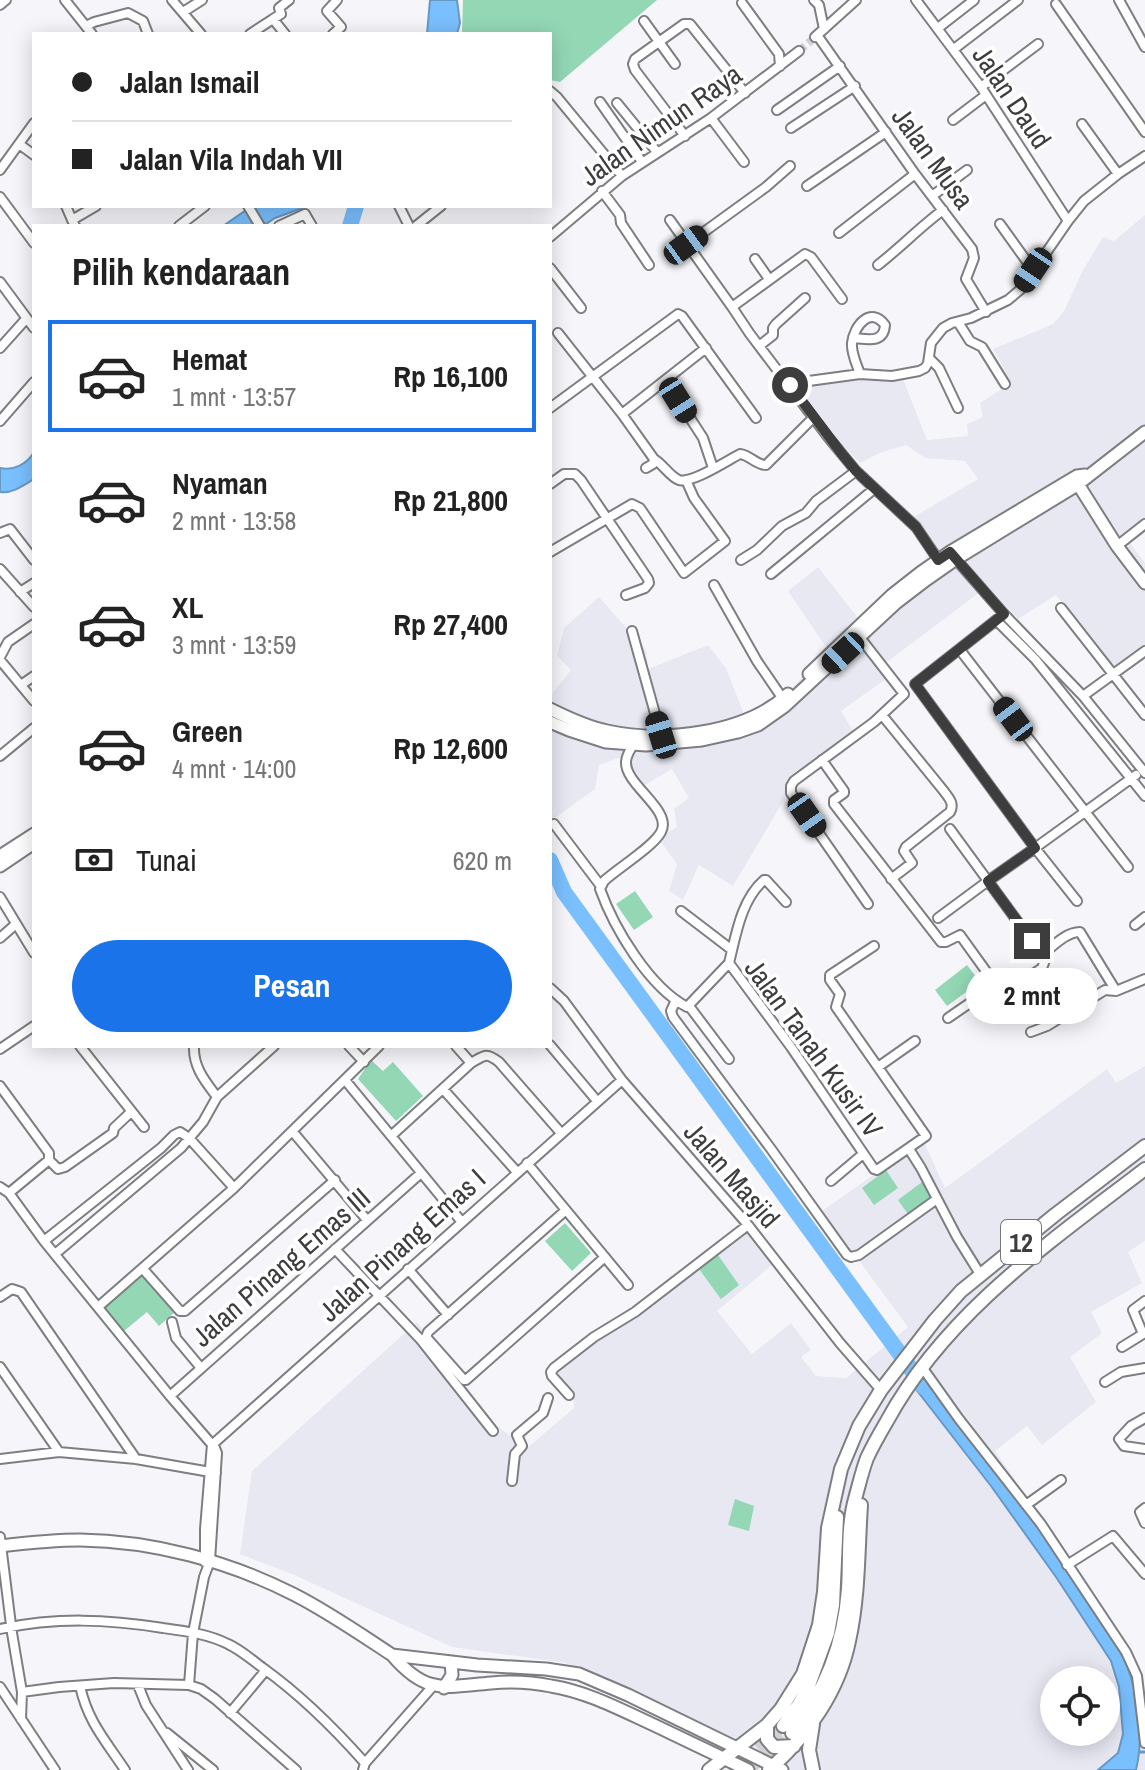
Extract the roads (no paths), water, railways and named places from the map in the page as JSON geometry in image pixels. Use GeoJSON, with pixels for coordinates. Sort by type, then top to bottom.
{"type":"FeatureCollection","features":[{"type":"Feature","properties":{"kind":"highway","name":"12"},"geometry":{"type":"LineString","coordinates":[[709,1770],[767,1725],[803,1674],[819,1625],[826,1543],[837,1482],[855,1435],[881,1390],[961,1291],[1145,1146]]}},
{"type":"Feature","properties":{"kind":"highway","name":"12"},"geometry":{"type":"LineString","coordinates":[[790,1735],[816,1701],[829,1675],[840,1641],[848,1590],[850,1531],[855,1499],[868,1456],[906,1390],[948,1336],[1008,1277],[1145,1169]]}},
{"type":"Feature","properties":{"kind":"highway","name":"12"},"geometry":{"type":"LineString","coordinates":[[775,1769],[828,1633],[835,1569],[837,1482]]}},
{"type":"Feature","properties":{"kind":"highway","name":"12"},"geometry":{"type":"LineString","coordinates":[[790,1735],[813,1721],[830,1693],[849,1643],[857,1585],[859,1490]]}},
{"type":"Feature","properties":{"kind":"highway"},"geometry":{"type":"LineString","coordinates":[[813,1721],[809,1750],[813,1770]]}},
{"type":"Feature","properties":{"kind":"highway"},"geometry":{"type":"LineString","coordinates":[[767,1725],[767,1739],[774,1747],[790,1735]]}},
{"type":"Feature","properties":{"kind":"main road"},"geometry":{"type":"LineString","coordinates":[[552,723],[606,742],[633,745],[702,740],[758,725],[785,706],[892,595],[1089,474],[1145,432]]}},
{"type":"Feature","properties":{"kind":"main road"},"geometry":{"type":"LineString","coordinates":[[1077,481],[1117,546],[1145,583]]}},
{"type":"Feature","properties":{"kind":"main road"},"geometry":{"type":"LineString","coordinates":[[552,710],[604,731],[622,734],[661,735],[737,724],[783,699],[857,634]]}},
{"type":"Feature","properties":{"kind":"main road"},"geometry":{"type":"LineString","coordinates":[[0,856],[32,835]]}},
{"type":"Feature","properties":{"kind":"main road"},"geometry":{"type":"LineString","coordinates":[[0,866],[32,844]]}},
{"type":"Feature","properties":{"kind":"main road"},"geometry":{"type":"LineString","coordinates":[[0,1546],[82,1540],[176,1551],[296,1595],[392,1655],[421,1681],[439,1687],[513,1682],[568,1689],[748,1770]]}},
{"type":"Feature","properties":{"kind":"main road"},"geometry":{"type":"LineString","coordinates":[[392,1655],[579,1674],[737,1747],[775,1769]]}},
{"type":"Feature","properties":{"kind":"main road"},"geometry":{"type":"LineString","coordinates":[[421,1681],[422,1665],[428,1658]]}},
{"type":"Feature","properties":{"kind":"main road"},"geometry":{"type":"LineString","coordinates":[[439,1687],[452,1675],[451,1662]]}},
{"type":"Feature","properties":{"kind":"main road"},"geometry":{"type":"LineString","coordinates":[[475,1685],[480,1674],[477,1665]]}},
{"type":"Feature","properties":{"kind":"main road"},"geometry":{"type":"LineString","coordinates":[[492,1683],[488,1674],[493,1666]]}},
{"type":"Feature","properties":{"kind":"street"},"geometry":{"type":"LineString","coordinates":[[0,5],[6,0]]}},
{"type":"Feature","properties":{"kind":"street"},"geometry":{"type":"LineString","coordinates":[[65,0],[89,30],[94,22],[128,13],[143,21],[147,32]]}},
{"type":"Feature","properties":{"kind":"street"},"geometry":{"type":"LineString","coordinates":[[172,0],[199,32]]}},
{"type":"Feature","properties":{"kind":"street"},"geometry":{"type":"LineString","coordinates":[[183,12],[202,0]]}},
{"type":"Feature","properties":{"kind":"street"},"geometry":{"type":"LineString","coordinates":[[253,32],[281,14],[279,8],[289,0]]}},
{"type":"Feature","properties":{"kind":"street"},"geometry":{"type":"LineString","coordinates":[[335,32],[341,27],[327,11],[337,0]]}},
{"type":"Feature","properties":{"kind":"street","name":"Jalan Musa"},"geometry":{"type":"LineString","coordinates":[[814,0],[819,5],[818,34],[915,174],[972,249],[974,258],[966,279],[986,312]]}},
{"type":"Feature","properties":{"kind":"street"},"geometry":{"type":"LineString","coordinates":[[818,34],[856,0]]}},
{"type":"Feature","properties":{"kind":"street","name":"Jalan Daud"},"geometry":{"type":"LineString","coordinates":[[916,0],[984,91],[1068,221]]}},
{"type":"Feature","properties":{"kind":"street"},"geometry":{"type":"LineString","coordinates":[[938,28],[974,0]]}},
{"type":"Feature","properties":{"kind":"street"},"geometry":{"type":"LineString","coordinates":[[954,49],[1018,0]]}},
{"type":"Feature","properties":{"kind":"street"},"geometry":{"type":"LineString","coordinates":[[1119,0],[1145,47]]}},
{"type":"Feature","properties":{"kind":"street"},"geometry":{"type":"LineString","coordinates":[[742,3],[779,54],[780,66]]}},
{"type":"Feature","properties":{"kind":"street"},"geometry":{"type":"LineString","coordinates":[[1056,4],[1145,132]]}},
{"type":"Feature","properties":{"kind":"street"},"geometry":{"type":"LineString","coordinates":[[273,19],[283,32]]}},
{"type":"Feature","properties":{"kind":"street"},"geometry":{"type":"LineString","coordinates":[[644,21],[675,64]]}},
{"type":"Feature","properties":{"kind":"street"},"geometry":{"type":"LineString","coordinates":[[685,136],[633,67],[635,59],[658,42],[688,22],[745,93]]}},
{"type":"Feature","properties":{"kind":"street"},"geometry":{"type":"LineString","coordinates":[[953,120],[1038,44]]}},
{"type":"Feature","properties":{"kind":"street","name":"Jalan Nimun Raya"},"geometry":{"type":"LineString","coordinates":[[552,235],[622,176],[711,118],[799,51]]}},
{"type":"Feature","properties":{"kind":"street"},"geometry":{"type":"LineString","coordinates":[[777,110],[840,66]]}},
{"type":"Feature","properties":{"kind":"street"},"geometry":{"type":"LineString","coordinates":[[791,128],[855,86]]}},
{"type":"Feature","properties":{"kind":"street"},"geometry":{"type":"LineString","coordinates":[[552,93],[622,176]]}},
{"type":"Feature","properties":{"kind":"street"},"geometry":{"type":"LineString","coordinates":[[600,102],[642,162]]}},
{"type":"Feature","properties":{"kind":"street"},"geometry":{"type":"LineString","coordinates":[[617,103],[657,152]]}},
{"type":"Feature","properties":{"kind":"street"},"geometry":{"type":"LineString","coordinates":[[711,118],[744,162]]}},
{"type":"Feature","properties":{"kind":"street"},"geometry":{"type":"LineString","coordinates":[[1082,124],[1118,174]]}},
{"type":"Feature","properties":{"kind":"street"},"geometry":{"type":"LineString","coordinates":[[0,170],[32,126]]}},
{"type":"Feature","properties":{"kind":"street"},"geometry":{"type":"LineString","coordinates":[[807,186],[886,132]]}},
{"type":"Feature","properties":{"kind":"street"},"geometry":{"type":"LineString","coordinates":[[19,144],[32,154]]}},
{"type":"Feature","properties":{"kind":"street"},"geometry":{"type":"LineString","coordinates":[[790,385],[860,374],[892,376],[925,368],[931,343],[943,328],[986,312],[1021,289],[1084,201],[1145,156]]}},
{"type":"Feature","properties":{"kind":"street"},"geometry":{"type":"LineString","coordinates":[[686,245],[790,166]]}},
{"type":"Feature","properties":{"kind":"street"},"geometry":{"type":"LineString","coordinates":[[932,196],[967,170]]}},
{"type":"Feature","properties":{"kind":"street"},"geometry":{"type":"LineString","coordinates":[[839,233],[915,174]]}},
{"type":"Feature","properties":{"kind":"street"},"geometry":{"type":"LineString","coordinates":[[602,191],[649,265]]}},
{"type":"Feature","properties":{"kind":"street"},"geometry":{"type":"LineString","coordinates":[[0,197],[32,240]]}},
{"type":"Feature","properties":{"kind":"street"},"geometry":{"type":"LineString","coordinates":[[73,223],[93,208]]}},
{"type":"Feature","properties":{"kind":"street"},"geometry":{"type":"LineString","coordinates":[[181,224],[200,208]]}},
{"type":"Feature","properties":{"kind":"street"},"geometry":{"type":"LineString","coordinates":[[418,224],[438,208]]}},
{"type":"Feature","properties":{"kind":"street"},"geometry":{"type":"LineString","coordinates":[[878,265],[943,210]]}},
{"type":"Feature","properties":{"kind":"street"},"geometry":{"type":"LineString","coordinates":[[283,224],[305,214],[311,224]]}},
{"type":"Feature","properties":{"kind":"street"},"geometry":{"type":"LineString","coordinates":[[670,220],[813,418],[856,471],[916,527],[941,564]]}},
{"type":"Feature","properties":{"kind":"street"},"geometry":{"type":"LineString","coordinates":[[1000,224],[1033,270]]}},
{"type":"Feature","properties":{"kind":"street"},"geometry":{"type":"LineString","coordinates":[[732,307],[807,253],[842,299]]}},
{"type":"Feature","properties":{"kind":"street"},"geometry":{"type":"LineString","coordinates":[[755,259],[769,279]]}},
{"type":"Feature","properties":{"kind":"street"},"geometry":{"type":"LineString","coordinates":[[552,271],[581,308]]}},
{"type":"Feature","properties":{"kind":"street"},"geometry":{"type":"LineString","coordinates":[[0,282],[32,326]]}},
{"type":"Feature","properties":{"kind":"street"},"geometry":{"type":"LineString","coordinates":[[759,346],[773,335],[776,324],[805,298]]}},
{"type":"Feature","properties":{"kind":"street"},"geometry":{"type":"LineString","coordinates":[[552,406],[678,314],[756,418]]}},
{"type":"Feature","properties":{"kind":"street"},"geometry":{"type":"LineString","coordinates":[[0,348],[26,319]]}},
{"type":"Feature","properties":{"kind":"street"},"geometry":{"type":"LineString","coordinates":[[958,322],[970,341],[982,347],[1005,384]]}},
{"type":"Feature","properties":{"kind":"street"},"geometry":{"type":"LineString","coordinates":[[558,333],[654,459],[677,479],[696,477],[740,454],[762,466],[769,464],[813,418]]}},
{"type":"Feature","properties":{"kind":"street"},"geometry":{"type":"LineString","coordinates":[[853,338],[852,347],[860,374]]}},
{"type":"Feature","properties":{"kind":"street"},"geometry":{"type":"LineString","coordinates":[[622,414],[706,348]]}},
{"type":"Feature","properties":{"kind":"street"},"geometry":{"type":"LineString","coordinates":[[929,358],[939,368],[958,408]]}},
{"type":"Feature","properties":{"kind":"street"},"geometry":{"type":"LineString","coordinates":[[666,381],[703,438],[713,468]]}},
{"type":"Feature","properties":{"kind":"street"},"geometry":{"type":"LineString","coordinates":[[0,421],[32,384]]}},
{"type":"Feature","properties":{"kind":"street"},"geometry":{"type":"LineString","coordinates":[[646,468],[653,464],[654,459]]}},
{"type":"Feature","properties":{"kind":"street"},"geometry":{"type":"LineString","coordinates":[[741,560],[757,550],[782,526],[806,513],[816,501],[856,471]]}},
{"type":"Feature","properties":{"kind":"street"},"geometry":{"type":"LineString","coordinates":[[552,483],[564,474],[575,474],[648,579],[645,588],[626,595]]}},
{"type":"Feature","properties":{"kind":"street"},"geometry":{"type":"LineString","coordinates":[[552,551],[632,504],[638,507],[684,573],[725,541],[694,498],[686,480]]}},
{"type":"Feature","properties":{"kind":"street"},"geometry":{"type":"LineString","coordinates":[[771,574],[874,489]]}},
{"type":"Feature","properties":{"kind":"street"},"geometry":{"type":"LineString","coordinates":[[1117,546],[1145,524]]}},
{"type":"Feature","properties":{"kind":"street"},"geometry":{"type":"LineString","coordinates":[[0,533],[10,529],[32,557]]}},
{"type":"Feature","properties":{"kind":"street"},"geometry":{"type":"LineString","coordinates":[[953,556],[1145,796]]}},
{"type":"Feature","properties":{"kind":"street"},"geometry":{"type":"LineString","coordinates":[[1,572],[32,605]]}},
{"type":"Feature","properties":{"kind":"street"},"geometry":{"type":"LineString","coordinates":[[20,592],[32,584]]}},
{"type":"Feature","properties":{"kind":"street"},"geometry":{"type":"LineString","coordinates":[[714,585],[757,661],[783,699]]}},
{"type":"Feature","properties":{"kind":"street"},"geometry":{"type":"LineString","coordinates":[[1061,608],[1145,715]]}},
{"type":"Feature","properties":{"kind":"street"},"geometry":{"type":"LineString","coordinates":[[868,904],[791,793],[791,786],[1001,618]]}},
{"type":"Feature","properties":{"kind":"street"},"geometry":{"type":"LineString","coordinates":[[938,918],[1084,811],[1144,772],[1083,696],[1001,618]]}},
{"type":"Feature","properties":{"kind":"street"},"geometry":{"type":"LineString","coordinates":[[32,625],[8,642],[0,659],[32,699]]}},
{"type":"Feature","properties":{"kind":"street"},"geometry":{"type":"LineString","coordinates":[[632,631],[661,735]]}},
{"type":"Feature","properties":{"kind":"street"},"geometry":{"type":"LineString","coordinates":[[857,634],[909,689],[1077,901]]}},
{"type":"Feature","properties":{"kind":"street"},"geometry":{"type":"LineString","coordinates":[[960,650],[1128,867]]}},
{"type":"Feature","properties":{"kind":"street"},"geometry":{"type":"LineString","coordinates":[[1083,696],[1145,651]]}},
{"type":"Feature","properties":{"kind":"street"},"geometry":{"type":"LineString","coordinates":[[21,685],[32,677]]}},
{"type":"Feature","properties":{"kind":"street"},"geometry":{"type":"LineString","coordinates":[[882,715],[952,802],[950,812],[906,847],[904,851],[912,863],[891,879]]}},
{"type":"Feature","properties":{"kind":"street"},"geometry":{"type":"LineString","coordinates":[[0,756],[32,730]]}},
{"type":"Feature","properties":{"kind":"street"},"geometry":{"type":"LineString","coordinates":[[600,885],[655,839],[663,827],[657,810],[627,771],[625,761],[633,745]]}},
{"type":"Feature","properties":{"kind":"street"},"geometry":{"type":"LineString","coordinates":[[822,760],[844,791],[834,800],[834,804],[891,879],[941,942],[957,935],[963,936],[996,985]]}},
{"type":"Feature","properties":{"kind":"street"},"geometry":{"type":"LineString","coordinates":[[554,824],[600,885],[602,895],[632,953],[661,988],[684,1006],[689,1006],[729,1059]]}},
{"type":"Feature","properties":{"kind":"street"},"geometry":{"type":"LineString","coordinates":[[948,1018],[1010,977],[1021,984],[1044,963],[1042,955],[950,829]]}},
{"type":"Feature","properties":{"kind":"street"},"geometry":{"type":"LineString","coordinates":[[729,963],[749,896],[758,885],[766,880],[786,902]]}},
{"type":"Feature","properties":{"kind":"street"},"geometry":{"type":"LineString","coordinates":[[0,897],[16,924],[30,937]]}},
{"type":"Feature","properties":{"kind":"street"},"geometry":{"type":"LineString","coordinates":[[681,911],[732,950]]}},
{"type":"Feature","properties":{"kind":"street"},"geometry":{"type":"LineString","coordinates":[[1135,925],[1145,917]]}},
{"type":"Feature","properties":{"kind":"street"},"geometry":{"type":"LineString","coordinates":[[0,938],[16,924]]}},
{"type":"Feature","properties":{"kind":"street"},"geometry":{"type":"LineString","coordinates":[[1042,955],[1070,933],[1080,932],[1116,991]]}},
{"type":"Feature","properties":{"kind":"street","name":"Jalan Tanah Kusir IV"},"geometry":{"type":"LineString","coordinates":[[689,1006],[729,963],[877,1170],[926,1135],[836,1008],[840,994],[830,975],[874,946]]}},
{"type":"Feature","properties":{"kind":"street"},"geometry":{"type":"LineString","coordinates":[[1031,1032],[1047,1026],[1105,990],[1116,991],[1145,979]]}},
{"type":"Feature","properties":{"kind":"street","name":"Jalan Masjid"},"geometry":{"type":"LineString","coordinates":[[552,990],[564,1001],[622,1080],[748,1225],[840,1343],[881,1390]]}},
{"type":"Feature","properties":{"kind":"street"},"geometry":{"type":"LineString","coordinates":[[676,1000],[671,1011],[673,1017],[847,1255],[859,1255],[937,1199]]}},
{"type":"Feature","properties":{"kind":"street"},"geometry":{"type":"LineString","coordinates":[[0,1049],[32,1027]]}},
{"type":"Feature","properties":{"kind":"street"},"geometry":{"type":"LineString","coordinates":[[878,1067],[915,1041]]}},
{"type":"Feature","properties":{"kind":"street"},"geometry":{"type":"LineString","coordinates":[[552,1047],[597,1101]]}},
{"type":"Feature","properties":{"kind":"street"},"geometry":{"type":"LineString","coordinates":[[82,1048],[144,1127]]}},
{"type":"Feature","properties":{"kind":"street"},"geometry":{"type":"LineString","coordinates":[[194,1048],[196,1067],[217,1097]]}},
{"type":"Feature","properties":{"kind":"street"},"geometry":{"type":"LineString","coordinates":[[55,1254],[165,1163],[186,1136],[203,1122],[217,1097],[272,1048]]}},
{"type":"Feature","properties":{"kind":"street"},"geometry":{"type":"LineString","coordinates":[[351,1048],[364,1062]]}},
{"type":"Feature","properties":{"kind":"street"},"geometry":{"type":"LineString","coordinates":[[98,1307],[234,1188],[377,1048]]}},
{"type":"Feature","properties":{"kind":"street"},"geometry":{"type":"LineString","coordinates":[[458,1048],[471,1063]]}},
{"type":"Feature","properties":{"kind":"street"},"geometry":{"type":"LineString","coordinates":[[391,1136],[471,1063],[484,1055],[499,1062],[561,1133]]}},
{"type":"Feature","properties":{"kind":"street"},"geometry":{"type":"LineString","coordinates":[[345,1080],[461,1221]]}},
{"type":"Feature","properties":{"kind":"street","name":"Jalan Pinang Emas I"},"geometry":{"type":"LineString","coordinates":[[213,1444],[622,1080]]}},
{"type":"Feature","properties":{"kind":"street"},"geometry":{"type":"LineString","coordinates":[[0,1086],[49,1153],[49,1160],[56,1169],[65,1167],[113,1133],[114,1128],[131,1112]]}},
{"type":"Feature","properties":{"kind":"street"},"geometry":{"type":"LineString","coordinates":[[443,1089],[517,1172]]}},
{"type":"Feature","properties":{"kind":"street"},"geometry":{"type":"LineString","coordinates":[[293,1132],[367,1220]]}},
{"type":"Feature","properties":{"kind":"street"},"geometry":{"type":"LineString","coordinates":[[44,1241],[174,1135],[186,1136],[234,1188]]}},
{"type":"Feature","properties":{"kind":"street","name":"Jalan Tanah Kusir IV"},"geometry":{"type":"LineString","coordinates":[[909,1149],[980,1274]]}},
{"type":"Feature","properties":{"kind":"street"},"geometry":{"type":"LineString","coordinates":[[831,1181],[863,1154]]}},
{"type":"Feature","properties":{"kind":"street"},"geometry":{"type":"LineString","coordinates":[[9,1193],[49,1160]]}},
{"type":"Feature","properties":{"kind":"street"},"geometry":{"type":"LineString","coordinates":[[527,1163],[628,1285]]}},
{"type":"Feature","properties":{"kind":"street","name":"Jalan Pinang Emas III"},"geometry":{"type":"LineString","coordinates":[[170,1396],[421,1173]]}},
{"type":"Feature","properties":{"kind":"street"},"geometry":{"type":"LineString","coordinates":[[143,1269],[180,1311],[185,1311],[335,1180]]}},
{"type":"Feature","properties":{"kind":"street"},"geometry":{"type":"LineString","coordinates":[[0,1187],[9,1193],[44,1241],[213,1444],[217,1453],[212,1473],[206,1563],[193,1633],[189,1685]]}},
{"type":"Feature","properties":{"kind":"street"},"geometry":{"type":"LineString","coordinates":[[566,1210],[426,1337],[464,1380],[605,1257]]}},
{"type":"Feature","properties":{"kind":"street"},"geometry":{"type":"LineString","coordinates":[[569,1395],[552,1376],[554,1368],[594,1337],[635,1312],[748,1225]]}},
{"type":"Feature","properties":{"kind":"street"},"geometry":{"type":"LineString","coordinates":[[335,1249],[421,1340],[493,1431]]}},
{"type":"Feature","properties":{"kind":"street"},"geometry":{"type":"LineString","coordinates":[[408,1269],[448,1315]]}},
{"type":"Feature","properties":{"kind":"street"},"geometry":{"type":"LineString","coordinates":[[0,1297],[7,1291],[21,1292],[136,1459]]}},
{"type":"Feature","properties":{"kind":"street"},"geometry":{"type":"LineString","coordinates":[[1122,1347],[1144,1333],[1133,1312],[1145,1301]]}},
{"type":"Feature","properties":{"kind":"street"},"geometry":{"type":"LineString","coordinates":[[172,1322],[176,1338],[201,1368]]}},
{"type":"Feature","properties":{"kind":"street"},"geometry":{"type":"LineString","coordinates":[[0,1367],[59,1452]]}},
{"type":"Feature","properties":{"kind":"street"},"geometry":{"type":"LineString","coordinates":[[1105,1382],[1121,1372],[1145,1368]]}},
{"type":"Feature","properties":{"kind":"street"},"geometry":{"type":"LineString","coordinates":[[919,1370],[1041,1524],[1132,1663],[1137,1676],[1145,1743]]}},
{"type":"Feature","properties":{"kind":"street"},"geometry":{"type":"LineString","coordinates":[[512,1481],[515,1454],[522,1446],[517,1435],[543,1413],[548,1398]]}},
{"type":"Feature","properties":{"kind":"street"},"geometry":{"type":"LineString","coordinates":[[1145,1418],[1131,1426],[1119,1439],[1124,1446],[1145,1449]]}},
{"type":"Feature","properties":{"kind":"street"},"geometry":{"type":"LineString","coordinates":[[0,1459],[59,1452],[136,1459],[212,1473]]}},
{"type":"Feature","properties":{"kind":"street"},"geometry":{"type":"LineString","coordinates":[[1026,1505],[1061,1480]]}},
{"type":"Feature","properties":{"kind":"street"},"geometry":{"type":"LineString","coordinates":[[1145,1508],[1140,1512],[1145,1523]]}},
{"type":"Feature","properties":{"kind":"street"},"geometry":{"type":"LineString","coordinates":[[1067,1565],[1112,1536],[1145,1574]]}},
{"type":"Feature","properties":{"kind":"street"},"geometry":{"type":"LineString","coordinates":[[0,1537],[22,1692],[21,1719]]}},
{"type":"Feature","properties":{"kind":"street"},"geometry":{"type":"LineString","coordinates":[[0,1629],[68,1620],[99,1620],[193,1633],[228,1643],[306,1701],[364,1767],[439,1687]]}},
{"type":"Feature","properties":{"kind":"street"},"geometry":{"type":"LineString","coordinates":[[230,1713],[266,1670]]}},
{"type":"Feature","properties":{"kind":"street"},"geometry":{"type":"LineString","coordinates":[[22,1692],[114,1683],[189,1685],[201,1689],[296,1770]]}},
{"type":"Feature","properties":{"kind":"street"},"geometry":{"type":"LineString","coordinates":[[138,1685],[146,1705],[188,1770]]}},
{"type":"Feature","properties":{"kind":"street"},"geometry":{"type":"LineString","coordinates":[[80,1686],[89,1717],[125,1770]]}},
{"type":"Feature","properties":{"kind":"street"},"geometry":{"type":"LineString","coordinates":[[0,1687],[55,1770]]}},
{"type":"Feature","properties":{"kind":"street"},"geometry":{"type":"LineString","coordinates":[[164,1732],[213,1770]]}},
{"type":"Feature","properties":{"kind":"water"},"geometry":{"type":"Polygon","coordinates":[[[430,0],[457,0],[460,23],[458,32],[427,32],[430,0]]]}},
{"type":"Feature","properties":{"kind":"water"},"geometry":{"type":"Polygon","coordinates":[[[249,208],[302,208],[266,224],[226,224],[249,208]]]}},
{"type":"Feature","properties":{"kind":"water"},"geometry":{"type":"Polygon","coordinates":[[[32,455],[32,480],[13,490],[0,492],[0,468],[20,466],[32,455]]]}},
{"type":"Feature","properties":{"kind":"water"},"geometry":{"type":"Polygon","coordinates":[[[924,1375],[1024,1506],[1124,1658],[1139,1713],[1140,1741],[1136,1770],[1098,1770],[1118,1753],[1123,1734],[1120,1666],[1113,1666],[1056,1577],[915,1388],[924,1375]]]}},
{"type":"Feature","properties":{"kind":"waterway"},"geometry":{"type":"LineString","coordinates":[[351,224],[355,208]]}},
{"type":"Feature","properties":{"kind":"waterway"},"geometry":{"type":"LineString","coordinates":[[552,865],[564,892],[924,1387]]}},
{"type":"Feature","properties":{"kind":"waterway"},"geometry":{"type":"LineString","coordinates":[[1140,1752],[1145,1752]]}},
{"type":"Feature","properties":{"kind":"tunnel"},"geometry":{"type":"LineString","coordinates":[[799,51],[814,38]]}},
{"type":"Feature","properties":{"kind":"tunnel"},"geometry":{"type":"LineString","coordinates":[[729,1770],[783,1726]]}},
{"type":"Feature","properties":{"kind":"tunnel"},"geometry":{"type":"LineString","coordinates":[[748,1770],[792,1733]]}}]}
